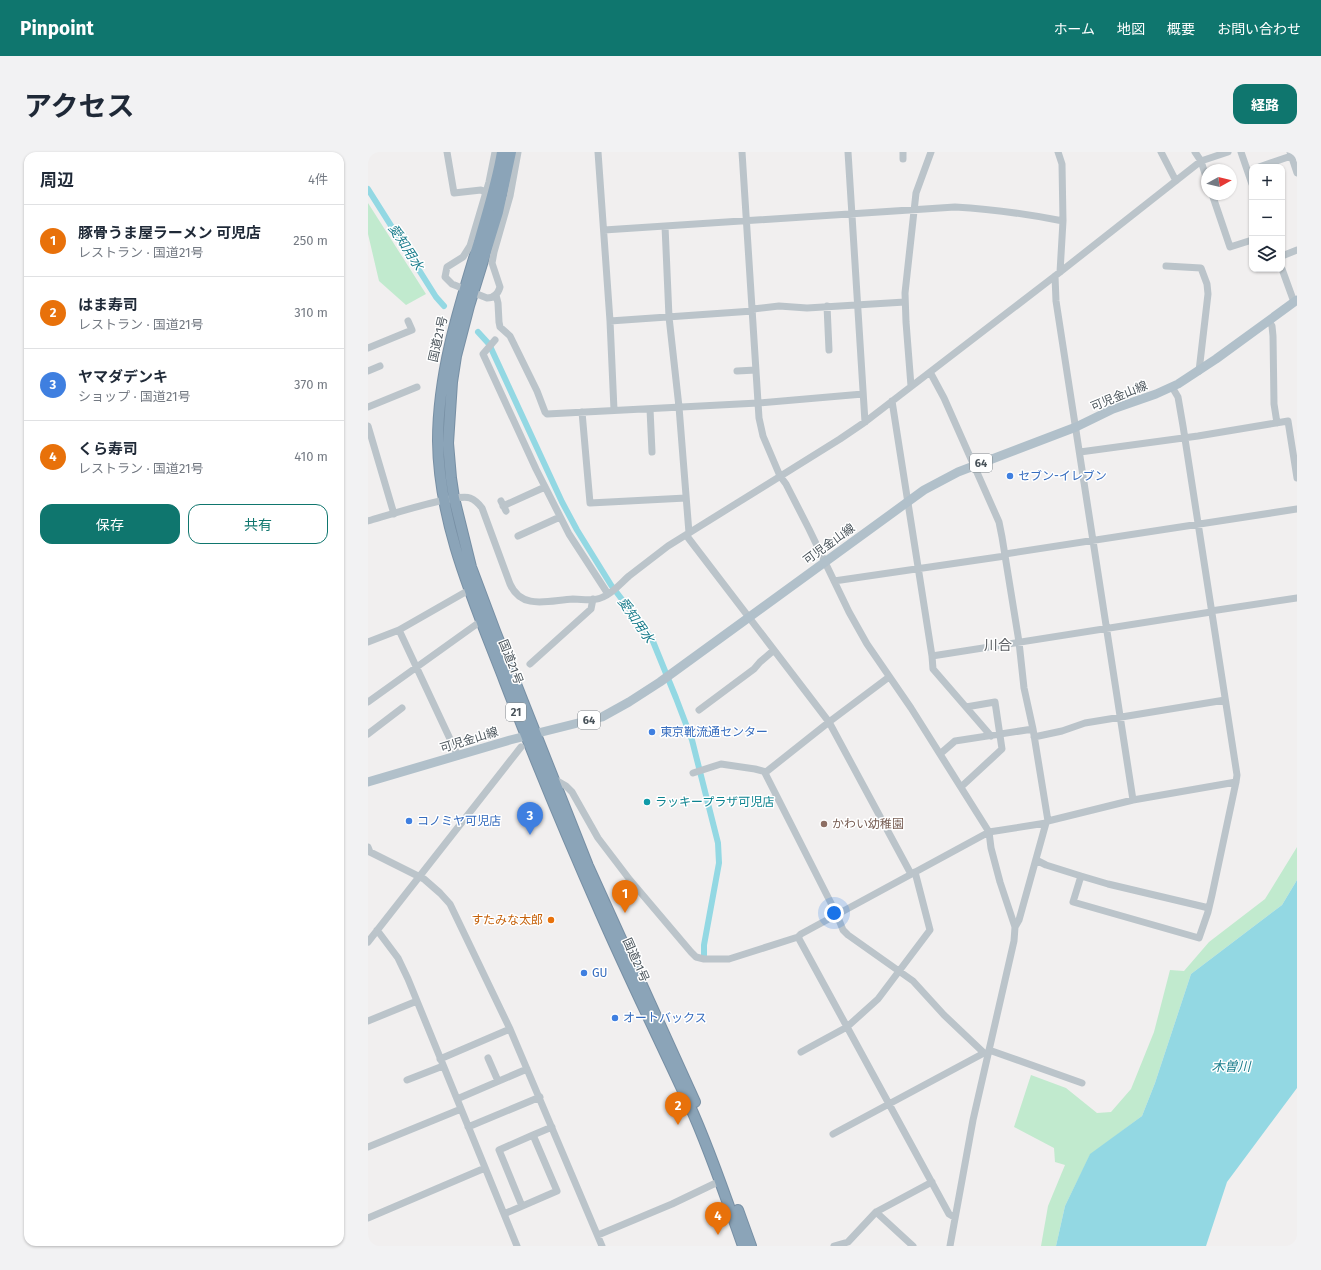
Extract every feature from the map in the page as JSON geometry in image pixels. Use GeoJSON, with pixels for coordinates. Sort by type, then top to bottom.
{"type":"FeatureCollection","features":[{"type":"Feature","properties":{"kind":"highway","name":"国道21号"},"geometry":{"type":"LineString","coordinates":[[468,291],[502,152]]}},
{"type":"Feature","properties":{"kind":"highway","name":"国道21号"},"geometry":{"type":"LineString","coordinates":[[511,152],[498,212],[451,338],[442,381],[438,443],[441,476],[471,567],[554,779],[606,908],[696,1103],[751,1246]]}},
{"type":"Feature","properties":{"kind":"highway","name":"国道21号"},"geometry":{"type":"LineString","coordinates":[[449,499],[447,516],[469,590],[526,736],[600,911],[660,1044],[690,1106],[720,1181],[743,1246]]}},
{"type":"Feature","properties":{"kind":"main road","name":"可児金山線"},"geometry":{"type":"LineString","coordinates":[[368,782],[526,736],[602,717],[660,682],[907,501],[940,480],[1076,427],[1113,409],[1172,387],[1199,371],[1296,301]]}},
{"type":"Feature","properties":{"kind":"street"},"geometry":{"type":"LineString","coordinates":[[447,152],[454,193],[481,190],[486,193]]}},
{"type":"Feature","properties":{"kind":"street"},"geometry":{"type":"LineString","coordinates":[[495,152],[486,193],[470,246],[463,257],[447,268],[446,271],[446,277],[448,280],[468,291],[486,298],[496,295],[500,287],[492,263],[510,196],[518,152]]}},
{"type":"Feature","properties":{"kind":"street"},"geometry":{"type":"LineString","coordinates":[[598,152],[610,321],[614,410]]}},
{"type":"Feature","properties":{"kind":"street"},"geometry":{"type":"LineString","coordinates":[[742,152],[760,428],[780,476],[786,484],[849,612],[867,644],[911,708],[989,832],[991,848],[1000,882],[1015,927],[1014,941],[987,1052],[973,1120],[954,1217],[950,1246]]}},
{"type":"Feature","properties":{"kind":"street"},"geometry":{"type":"LineString","coordinates":[[848,152],[865,422]]}},
{"type":"Feature","properties":{"kind":"street"},"geometry":{"type":"LineString","coordinates":[[911,386],[905,302],[916,194],[931,152]]}},
{"type":"Feature","properties":{"kind":"street"},"geometry":{"type":"LineString","coordinates":[[1058,152],[1062,164],[1063,221],[1057,274],[1056,300],[1133,800]]}},
{"type":"Feature","properties":{"kind":"street"},"geometry":{"type":"LineString","coordinates":[[1161,152],[1176,181]]}},
{"type":"Feature","properties":{"kind":"street"},"geometry":{"type":"LineString","coordinates":[[1196,152],[1201,162]]}},
{"type":"Feature","properties":{"kind":"street"},"geometry":{"type":"LineString","coordinates":[[368,521],[449,499],[470,498],[482,508],[510,584],[517,594],[525,599],[538,603],[563,599],[599,599],[609,594],[643,565],[687,534],[840,440],[1201,162],[1228,152]]}},
{"type":"Feature","properties":{"kind":"street"},"geometry":{"type":"LineString","coordinates":[[1240,152],[1249,168]]}},
{"type":"Feature","properties":{"kind":"street"},"geometry":{"type":"LineString","coordinates":[[1267,164],[1291,154],[1297,173]]}},
{"type":"Feature","properties":{"kind":"street"},"geometry":{"type":"LineString","coordinates":[[1214,200],[1230,247],[1249,241]]}},
{"type":"Feature","properties":{"kind":"street"},"geometry":{"type":"LineString","coordinates":[[604,230],[954,207],[1026,214],[1063,221]]}},
{"type":"Feature","properties":{"kind":"street"},"geometry":{"type":"LineString","coordinates":[[665,226],[669,317],[679,407],[686,498],[687,534],[829,722],[913,873],[930,930],[878,999],[847,1026],[801,1052]]}},
{"type":"Feature","properties":{"kind":"street"},"geometry":{"type":"LineString","coordinates":[[1285,255],[1297,250]]}},
{"type":"Feature","properties":{"kind":"street"},"geometry":{"type":"LineString","coordinates":[[1166,266],[1201,268],[1207,284],[1208,294],[1199,371]]}},
{"type":"Feature","properties":{"kind":"street"},"geometry":{"type":"LineString","coordinates":[[1283,272],[1296,301]]}},
{"type":"Feature","properties":{"kind":"street"},"geometry":{"type":"LineString","coordinates":[[496,295],[500,327],[510,336],[547,414],[758,403],[863,394]]}},
{"type":"Feature","properties":{"kind":"street"},"geometry":{"type":"LineString","coordinates":[[610,321],[753,310],[779,306],[807,308],[905,302]]}},
{"type":"Feature","properties":{"kind":"street"},"geometry":{"type":"LineString","coordinates":[[827,306],[829,350]]}},
{"type":"Feature","properties":{"kind":"street"},"geometry":{"type":"LineString","coordinates":[[368,348],[412,330],[408,321]]}},
{"type":"Feature","properties":{"kind":"street"},"geometry":{"type":"LineString","coordinates":[[1269,321],[1272,326],[1273,336],[1274,404],[1277,423]]}},
{"type":"Feature","properties":{"kind":"street"},"geometry":{"type":"LineString","coordinates":[[494,341],[483,354],[560,517],[569,534],[609,594]]}},
{"type":"Feature","properties":{"kind":"street"},"geometry":{"type":"LineString","coordinates":[[368,371],[380,366]]}},
{"type":"Feature","properties":{"kind":"street"},"geometry":{"type":"LineString","coordinates":[[737,371],[756,370]]}},
{"type":"Feature","properties":{"kind":"street"},"geometry":{"type":"LineString","coordinates":[[930,372],[944,398],[999,522],[1019,642],[1024,688],[1033,733],[1047,822],[1019,920],[1015,927]]}},
{"type":"Feature","properties":{"kind":"street"},"geometry":{"type":"LineString","coordinates":[[368,407],[417,387]]}},
{"type":"Feature","properties":{"kind":"street"},"geometry":{"type":"LineString","coordinates":[[1081,876],[1073,902],[1199,938],[1209,908],[1236,782],[1237,774],[1185,437],[1178,398],[1172,387]]}},
{"type":"Feature","properties":{"kind":"street"},"geometry":{"type":"LineString","coordinates":[[892,401],[933,669],[991,736]]}},
{"type":"Feature","properties":{"kind":"street"},"geometry":{"type":"LineString","coordinates":[[650,409],[652,452]]}},
{"type":"Feature","properties":{"kind":"street"},"geometry":{"type":"LineString","coordinates":[[582,412],[590,503],[686,498]]}},
{"type":"Feature","properties":{"kind":"street"},"geometry":{"type":"LineString","coordinates":[[1080,452],[1288,421],[1297,478]]}},
{"type":"Feature","properties":{"kind":"street"},"geometry":{"type":"LineString","coordinates":[[369,430],[394,514]]}},
{"type":"Feature","properties":{"kind":"street"},"geometry":{"type":"LineString","coordinates":[[504,506],[545,487]]}},
{"type":"Feature","properties":{"kind":"street"},"geometry":{"type":"LineString","coordinates":[[834,581],[1297,509]]}},
{"type":"Feature","properties":{"kind":"street"},"geometry":{"type":"LineString","coordinates":[[518,536],[560,517]]}},
{"type":"Feature","properties":{"kind":"street"},"geometry":{"type":"LineString","coordinates":[[368,642],[399,630],[469,590]]}},
{"type":"Feature","properties":{"kind":"street"},"geometry":{"type":"LineString","coordinates":[[932,656],[1297,598]]}},
{"type":"Feature","properties":{"kind":"street"},"geometry":{"type":"LineString","coordinates":[[530,664],[591,609],[592,599]]}},
{"type":"Feature","properties":{"kind":"street"},"geometry":{"type":"LineString","coordinates":[[368,702],[481,621]]}},
{"type":"Feature","properties":{"kind":"street"},"geometry":{"type":"LineString","coordinates":[[399,630],[458,756]]}},
{"type":"Feature","properties":{"kind":"street"},"geometry":{"type":"LineString","coordinates":[[699,710],[754,669],[774,650]]}},
{"type":"Feature","properties":{"kind":"street"},"geometry":{"type":"LineString","coordinates":[[766,772],[889,677]]}},
{"type":"Feature","properties":{"kind":"street"},"geometry":{"type":"LineString","coordinates":[[940,754],[955,741],[1000,734],[1062,731],[1085,723],[1226,700]]}},
{"type":"Feature","properties":{"kind":"street"},"geometry":{"type":"LineString","coordinates":[[961,787],[1002,749],[995,702],[966,707]]}},
{"type":"Feature","properties":{"kind":"street"},"geometry":{"type":"LineString","coordinates":[[368,734],[402,708]]}},
{"type":"Feature","properties":{"kind":"street"},"geometry":{"type":"LineString","coordinates":[[368,942],[521,747]]}},
{"type":"Feature","properties":{"kind":"street"},"geometry":{"type":"LineString","coordinates":[[693,773],[721,764],[766,772]]}},
{"type":"Feature","properties":{"kind":"street"},"geometry":{"type":"LineString","coordinates":[[766,772],[765,773],[837,915],[843,930],[848,935],[913,981],[944,1015],[987,1052],[1082,1083]]}},
{"type":"Feature","properties":{"kind":"street"},"geometry":{"type":"LineString","coordinates":[[554,779],[566,786],[572,792],[598,838],[663,921],[696,957],[704,960],[729,960],[798,937],[989,832],[1047,822],[1133,800],[1236,782]]}},
{"type":"Feature","properties":{"kind":"street"},"geometry":{"type":"LineString","coordinates":[[368,847],[370,852],[424,879],[450,904],[528,1069],[602,1246]]}},
{"type":"Feature","properties":{"kind":"street"},"geometry":{"type":"LineString","coordinates":[[1036,860],[1046,865],[1123,888],[1209,908]]}},
{"type":"Feature","properties":{"kind":"street"},"geometry":{"type":"LineString","coordinates":[[377,930],[398,958],[517,1246]]}},
{"type":"Feature","properties":{"kind":"street"},"geometry":{"type":"LineString","coordinates":[[798,937],[932,1182],[950,1214],[954,1217]]}},
{"type":"Feature","properties":{"kind":"street"},"geometry":{"type":"LineString","coordinates":[[368,1021],[417,1002]]}},
{"type":"Feature","properties":{"kind":"street"},"geometry":{"type":"LineString","coordinates":[[440,1058],[510,1029]]}},
{"type":"Feature","properties":{"kind":"street"},"geometry":{"type":"LineString","coordinates":[[833,1134],[987,1052]]}},
{"type":"Feature","properties":{"kind":"street"},"geometry":{"type":"LineString","coordinates":[[488,1058],[498,1081]]}},
{"type":"Feature","properties":{"kind":"street"},"geometry":{"type":"LineString","coordinates":[[407,1080],[443,1066]]}},
{"type":"Feature","properties":{"kind":"street"},"geometry":{"type":"LineString","coordinates":[[457,1098],[528,1069]]}},
{"type":"Feature","properties":{"kind":"street"},"geometry":{"type":"LineString","coordinates":[[468,1128],[540,1097]]}},
{"type":"Feature","properties":{"kind":"street"},"geometry":{"type":"LineString","coordinates":[[368,1147],[461,1109]]}},
{"type":"Feature","properties":{"kind":"street"},"geometry":{"type":"LineString","coordinates":[[522,1206],[499,1150],[552,1127]]}},
{"type":"Feature","properties":{"kind":"street"},"geometry":{"type":"LineString","coordinates":[[504,1214],[557,1191],[533,1135]]}},
{"type":"Feature","properties":{"kind":"street"},"geometry":{"type":"LineString","coordinates":[[368,1218],[485,1168]]}},
{"type":"Feature","properties":{"kind":"street"},"geometry":{"type":"LineString","coordinates":[[598,1235],[672,1204],[720,1181]]}},
{"type":"Feature","properties":{"kind":"street"},"geometry":{"type":"LineString","coordinates":[[834,1246],[850,1241],[876,1212],[932,1182]]}},
{"type":"Feature","properties":{"kind":"street"},"geometry":{"type":"LineString","coordinates":[[876,1212],[913,1246]]}},
{"type":"Feature","properties":{"kind":"green space"},"geometry":{"type":"Polygon","coordinates":[[[368,203],[426,294],[406,305],[379,281],[368,234],[368,203]]]}},
{"type":"Feature","properties":{"kind":"green space"},"geometry":{"type":"Polygon","coordinates":[[[1297,847],[1297,880],[1282,905],[1191,974],[1155,1083],[1142,1116],[1090,1155],[1065,1206],[1056,1246],[1041,1246],[1048,1206],[1065,1165],[1055,1162],[1054,1148],[1014,1127],[1031,1075],[1066,1088],[1097,1113],[1111,1112],[1131,1089],[1154,1032],[1170,970],[1184,971],[1209,942],[1265,899],[1297,847]]]}},
{"type":"Feature","properties":{"kind":"water","name":"木曽川"},"geometry":{"type":"Polygon","coordinates":[[[1297,880],[1297,1088],[1227,1182],[1206,1246],[1056,1246],[1065,1206],[1090,1154],[1142,1116],[1155,1083],[1191,974],[1282,905],[1297,880]]]}},
{"type":"Feature","properties":{"kind":"waterway","name":"愛知用水"},"geometry":{"type":"LineString","coordinates":[[368,189],[436,297],[444,306]]}},
{"type":"Feature","properties":{"kind":"waterway","name":"愛知用水"},"geometry":{"type":"LineString","coordinates":[[478,332],[489,344],[562,502],[577,530],[611,585],[652,639],[692,740],[718,843],[719,863],[704,945],[704,956]]}},
{"type":"Feature","properties":{"kind":"place","name":"セブン-イレブン"},"geometry":{"type":"Point","coordinates":[1010,476]}},
{"type":"Feature","properties":{"kind":"place","name":"東京靴流通センター"},"geometry":{"type":"Point","coordinates":[652,732]}},
{"type":"Feature","properties":{"kind":"place","name":"ラッキープラザ可児店"},"geometry":{"type":"Point","coordinates":[647,802]}},
{"type":"Feature","properties":{"kind":"place","name":"コノミヤ可児店"},"geometry":{"type":"Point","coordinates":[409,821]}},
{"type":"Feature","properties":{"kind":"place","name":"かわい幼稚園"},"geometry":{"type":"Point","coordinates":[824,824]}},
{"type":"Feature","properties":{"kind":"place","name":"ヤマダデンキ"},"geometry":{"type":"Point","coordinates":[530,835]}},
{"type":"Feature","properties":{"kind":"place","name":"豚骨うま屋ラーメン 可児店"},"geometry":{"type":"Point","coordinates":[625,913]}},
{"type":"Feature","properties":{"kind":"place","name":"すたみな太郎"},"geometry":{"type":"Point","coordinates":[551,920]}},
{"type":"Feature","properties":{"kind":"place","name":"GU"},"geometry":{"type":"Point","coordinates":[584,973]}},
{"type":"Feature","properties":{"kind":"place","name":"オートバックス"},"geometry":{"type":"Point","coordinates":[615,1018]}},
{"type":"Feature","properties":{"kind":"place","name":"はま寿司"},"geometry":{"type":"Point","coordinates":[678,1125]}},
{"type":"Feature","properties":{"kind":"place","name":"くら寿司"},"geometry":{"type":"Point","coordinates":[718,1235]}},
{"type":"Feature","properties":{"kind":"district","name":"川合"},"geometry":{"type":"Point","coordinates":[998,645]}}]}
